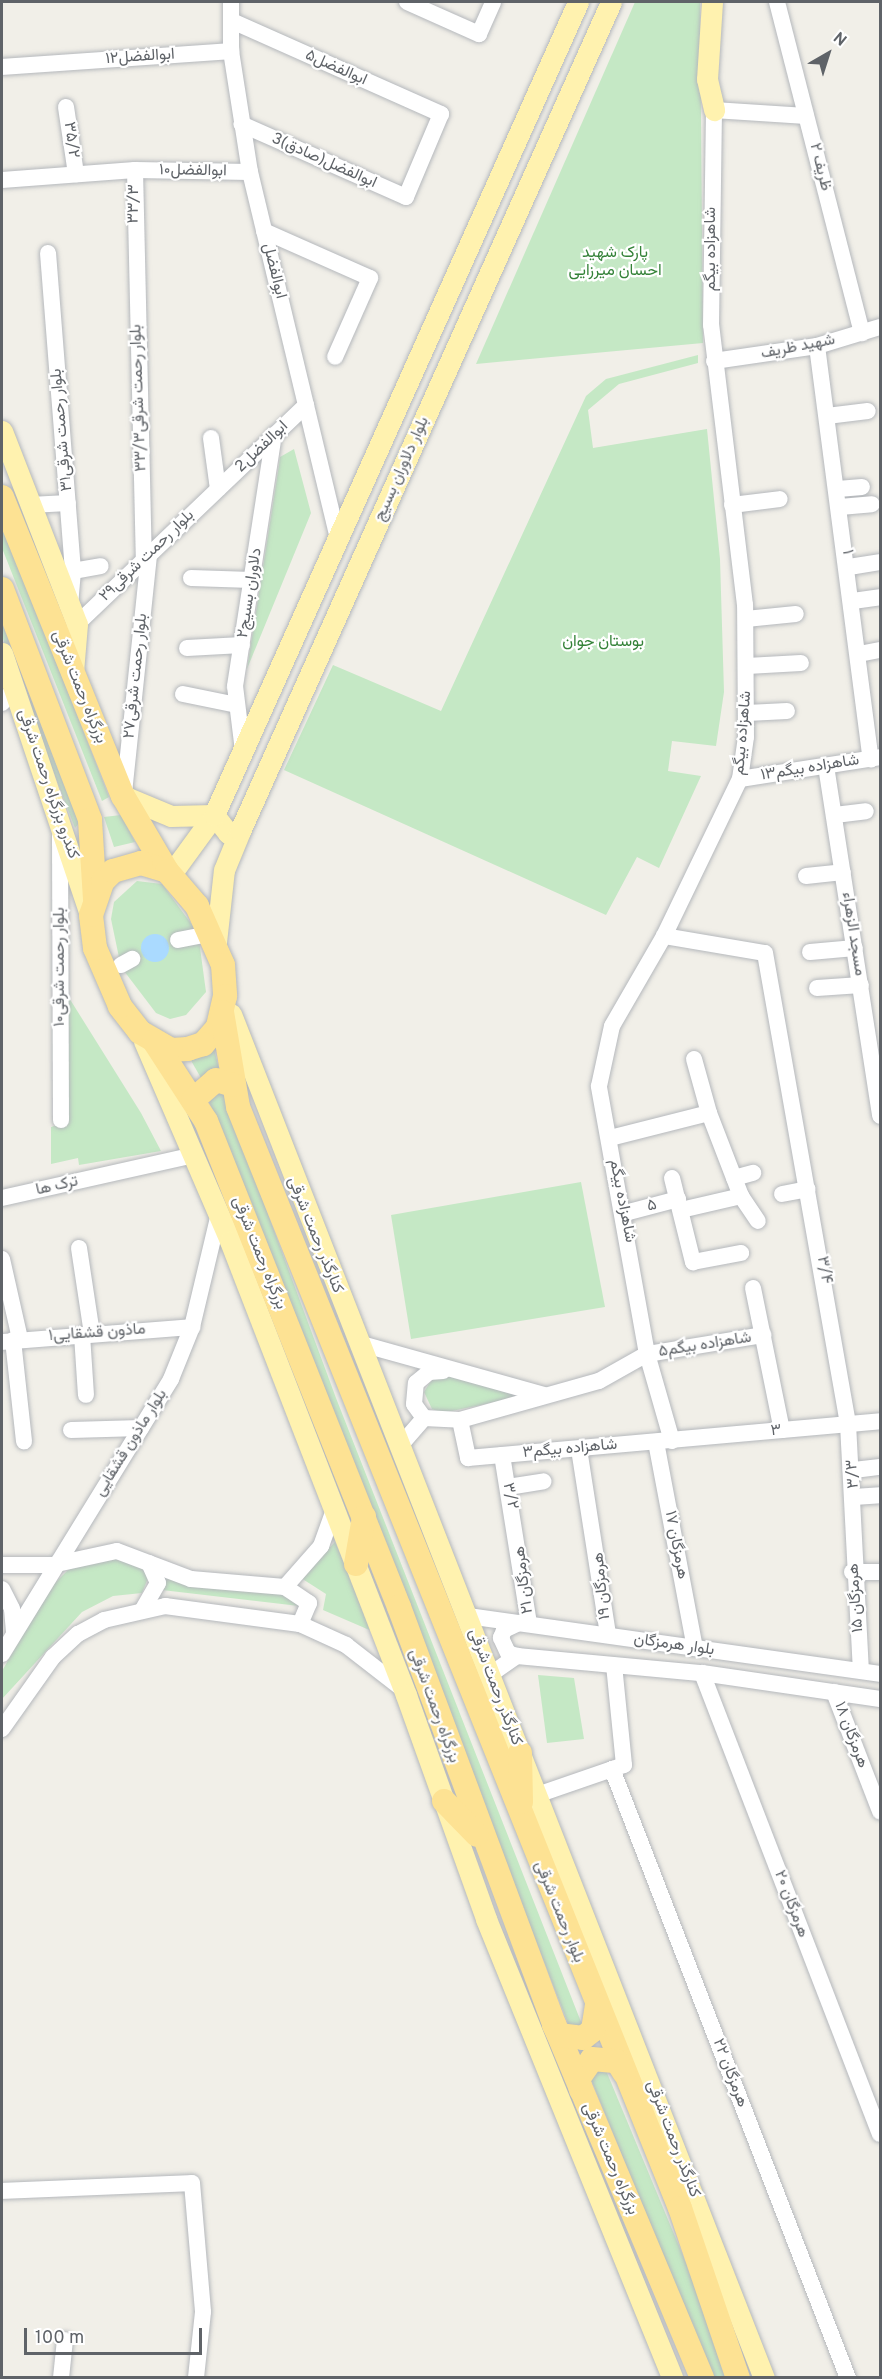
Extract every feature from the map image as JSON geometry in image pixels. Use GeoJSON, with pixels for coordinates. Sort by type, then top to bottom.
{"type":"FeatureCollection","features":[{"type":"Feature","properties":{"kind":"highway","name":"بزرگراه رحمت شرقی"},"geometry":{"type":"LineString","coordinates":[[2,497],[123,796],[169,872],[197,906],[208,939],[224,1004],[233,1085],[522,1819]]}},
{"type":"Feature","properties":{"kind":"highway"},"geometry":{"type":"LineString","coordinates":[[2,589],[86,809],[93,907]]}},
{"type":"Feature","properties":{"kind":"highway"},"geometry":{"type":"LineString","coordinates":[[86,809],[107,807],[123,796]]}},
{"type":"Feature","properties":{"kind":"highway"},"geometry":{"type":"LineString","coordinates":[[93,907],[103,881],[127,865],[169,872]]}},
{"type":"Feature","properties":{"kind":"highway","name":"بزرگراه رحمت شرقی"},"geometry":{"type":"LineString","coordinates":[[93,907],[103,970],[147,1037],[193,1100],[364,1517],[482,1841],[554,2024],[689,2342],[702,2378]]}},
{"type":"Feature","properties":{"kind":"highway"},"geometry":{"type":"LineString","coordinates":[[147,1037],[171,1050],[203,1044],[224,1004]]}},
{"type":"Feature","properties":{"kind":"highway"},"geometry":{"type":"LineString","coordinates":[[193,1100],[216,1080],[233,1085]]}},
{"type":"Feature","properties":{"kind":"highway"},"geometry":{"type":"LineString","coordinates":[[356,1563],[364,1517]]}},
{"type":"Feature","properties":{"kind":"highway"},"geometry":{"type":"LineString","coordinates":[[520,1753],[522,1819]]}},
{"type":"Feature","properties":{"kind":"highway"},"geometry":{"type":"LineString","coordinates":[[444,1801],[482,1841]]}},
{"type":"Feature","properties":{"kind":"highway","name":"بلوار رحمت شرقی"},"geometry":{"type":"LineString","coordinates":[[522,1819],[597,2005]]}},
{"type":"Feature","properties":{"kind":"highway"},"geometry":{"type":"LineString","coordinates":[[554,2024],[559,2036],[583,2038],[594,2030],[597,2005]]}},
{"type":"Feature","properties":{"kind":"highway"},"geometry":{"type":"LineString","coordinates":[[597,2005],[680,2208],[738,2378]]}},
{"type":"Feature","properties":{"kind":"highway"},"geometry":{"type":"LineString","coordinates":[[581,2091],[578,2079],[592,2059],[617,2061],[624,2072]]}},
{"type":"Feature","properties":{"kind":"highway"},"geometry":{"type":"LineString","coordinates":[[689,2342],[693,2378]]}},
{"type":"Feature","properties":{"kind":"main road","name":"بلوار دلاوران بسیج"},"geometry":{"type":"LineString","coordinates":[[169,872],[214,815],[578,2]]}},
{"type":"Feature","properties":{"kind":"main road","name":"بلوار دلاوران بسیج"},"geometry":{"type":"LineString","coordinates":[[208,939],[224,870],[240,831],[611,2]]}},
{"type":"Feature","properties":{"kind":"main road"},"geometry":{"type":"LineString","coordinates":[[712,2],[707,79],[714,110]]}},
{"type":"Feature","properties":{"kind":"main road"},"geometry":{"type":"LineString","coordinates":[[425,343],[453,355]]}},
{"type":"Feature","properties":{"kind":"main road"},"geometry":{"type":"LineString","coordinates":[[2,431],[73,615],[73,673]]}},
{"type":"Feature","properties":{"kind":"main road","name":"کندرو بزرگراه رحمت شرقی"},"geometry":{"type":"LineString","coordinates":[[2,653],[8,695],[60,814],[93,907]]}},
{"type":"Feature","properties":{"kind":"main road"},"geometry":{"type":"LineString","coordinates":[[123,796],[171,816],[214,815],[228,833],[240,831]]}},
{"type":"Feature","properties":{"kind":"main road","name":"کنارگذر رحمت شرقی"},"geometry":{"type":"LineString","coordinates":[[224,1004],[491,1674],[764,2378]]}},
{"type":"Feature","properties":{"kind":"main road"},"geometry":{"type":"LineString","coordinates":[[147,1037],[335,1507],[444,1801],[672,2378]]}},
{"type":"Feature","properties":{"kind":"street","name":"ابوالفضل"},"geometry":{"type":"LineString","coordinates":[[231,2],[231,51],[250,172],[338,538]]}},
{"type":"Feature","properties":{"kind":"street"},"geometry":{"type":"LineString","coordinates":[[407,2],[479,34],[493,2]]}},
{"type":"Feature","properties":{"kind":"street","name":"شاهزاده بیگم"},"geometry":{"type":"LineString","coordinates":[[664,1441],[647,1354],[625,1213],[599,1086],[612,1026],[664,936],[740,779],[747,713],[746,619],[714,361],[714,110],[720,2]]}},
{"type":"Feature","properties":{"kind":"street","name":"ظریف ۲"},"geometry":{"type":"LineString","coordinates":[[777,2],[862,333]]}},
{"type":"Feature","properties":{"kind":"street","name":"ابوالفضل۵"},"geometry":{"type":"LineString","coordinates":[[232,21],[441,114],[406,197]]}},
{"type":"Feature","properties":{"kind":"street","name":"ابوالفضل۱۲"},"geometry":{"type":"LineString","coordinates":[[2,67],[231,51]]}},
{"type":"Feature","properties":{"kind":"street","name":"۳۵/۲"},"geometry":{"type":"LineString","coordinates":[[66,107],[75,174]]}},
{"type":"Feature","properties":{"kind":"street"},"geometry":{"type":"LineString","coordinates":[[714,110],[806,116]]}},
{"type":"Feature","properties":{"kind":"street","name":"3ابوالفضل(صادق)"},"geometry":{"type":"LineString","coordinates":[[242,124],[406,197]]}},
{"type":"Feature","properties":{"kind":"street","name":"ابوالفضل۱۰"},"geometry":{"type":"LineString","coordinates":[[2,180],[135,170],[250,172]]}},
{"type":"Feature","properties":{"kind":"street","name":"۳۳/۳"},"geometry":{"type":"LineString","coordinates":[[134,238],[135,170]]}},
{"type":"Feature","properties":{"kind":"street"},"geometry":{"type":"LineString","coordinates":[[264,231],[370,278],[335,357]]}},
{"type":"Feature","properties":{"kind":"street","name":"بلوار رحمت شرقی۳۳/۳"},"geometry":{"type":"LineString","coordinates":[[134,238],[147,557]]}},
{"type":"Feature","properties":{"kind":"street","name":"بلوار رحمت شرقی۳۱"},"geometry":{"type":"LineString","coordinates":[[48,253],[73,571],[73,615]]}},
{"type":"Feature","properties":{"kind":"street","name":"شهید ظریف"},"geometry":{"type":"LineString","coordinates":[[714,361],[817,346],[880,327]]}},
{"type":"Feature","properties":{"kind":"street","name":"۱"},"geometry":{"type":"LineString","coordinates":[[817,346],[849,567],[859,654],[876,758]]}},
{"type":"Feature","properties":{"kind":"street","name":"ابوالفضل2"},"geometry":{"type":"LineString","coordinates":[[218,489],[306,405]]}},
{"type":"Feature","properties":{"kind":"street"},"geometry":{"type":"LineString","coordinates":[[827,416],[868,411]]}},
{"type":"Feature","properties":{"kind":"street","name":"دلاوران بسیج۲"},"geometry":{"type":"LineString","coordinates":[[243,751],[237,705],[242,645],[274,435]]}},
{"type":"Feature","properties":{"kind":"street"},"geometry":{"type":"LineString","coordinates":[[212,438],[218,489]]}},
{"type":"Feature","properties":{"kind":"street"},"geometry":{"type":"LineString","coordinates":[[838,489],[862,487]]}},
{"type":"Feature","properties":{"kind":"street","name":"بلوار رحمت شرقی۲۹"},"geometry":{"type":"LineString","coordinates":[[73,615],[147,557],[218,489]]}},
{"type":"Feature","properties":{"kind":"street"},"geometry":{"type":"LineString","coordinates":[[732,505],[780,499]]}},
{"type":"Feature","properties":{"kind":"street"},"geometry":{"type":"LineString","coordinates":[[30,505],[68,503]]}},
{"type":"Feature","properties":{"kind":"street"},"geometry":{"type":"LineString","coordinates":[[840,507],[872,504]]}},
{"type":"Feature","properties":{"kind":"street","name":"بلوار رحمت شرقی۲۷"},"geometry":{"type":"LineString","coordinates":[[123,796],[147,557]]}},
{"type":"Feature","properties":{"kind":"street"},"geometry":{"type":"LineString","coordinates":[[849,567],[880,562]]}},
{"type":"Feature","properties":{"kind":"street"},"geometry":{"type":"LineString","coordinates":[[73,571],[101,566]]}},
{"type":"Feature","properties":{"kind":"street"},"geometry":{"type":"LineString","coordinates":[[191,578],[252,580]]}},
{"type":"Feature","properties":{"kind":"street"},"geometry":{"type":"LineString","coordinates":[[853,601],[880,597]]}},
{"type":"Feature","properties":{"kind":"street"},"geometry":{"type":"LineString","coordinates":[[746,619],[796,614]]}},
{"type":"Feature","properties":{"kind":"street"},"geometry":{"type":"LineString","coordinates":[[187,648],[242,645]]}},
{"type":"Feature","properties":{"kind":"street"},"geometry":{"type":"LineString","coordinates":[[859,654],[880,650]]}},
{"type":"Feature","properties":{"kind":"street"},"geometry":{"type":"LineString","coordinates":[[747,666],[801,663]]}},
{"type":"Feature","properties":{"kind":"street"},"geometry":{"type":"LineString","coordinates":[[183,694],[237,705]]}},
{"type":"Feature","properties":{"kind":"street"},"geometry":{"type":"LineString","coordinates":[[747,713],[787,711]]}},
{"type":"Feature","properties":{"kind":"street","name":"شاهزاده بیگم۱۳"},"geometry":{"type":"LineString","coordinates":[[740,779],[876,758]]}},
{"type":"Feature","properties":{"kind":"street","name":"مسجد الزهراء"},"geometry":{"type":"LineString","coordinates":[[826,766],[880,1109]]}},
{"type":"Feature","properties":{"kind":"street"},"geometry":{"type":"LineString","coordinates":[[835,815],[866,811]]}},
{"type":"Feature","properties":{"kind":"street","name":"۱۰بلوار رحمت شرقی"},"geometry":{"type":"LineString","coordinates":[[60,814],[61,1120]]}},
{"type":"Feature","properties":{"kind":"street"},"geometry":{"type":"LineString","coordinates":[[806,876],[843,872]]}},
{"type":"Feature","properties":{"kind":"street","name":"۳/۴"},"geometry":{"type":"LineString","coordinates":[[664,936],[765,953],[848,1424]]}},
{"type":"Feature","properties":{"kind":"street"},"geometry":{"type":"LineString","coordinates":[[178,940],[208,939]]}},
{"type":"Feature","properties":{"kind":"street"},"geometry":{"type":"LineString","coordinates":[[810,952],[855,948]]}},
{"type":"Feature","properties":{"kind":"street"},"geometry":{"type":"LineString","coordinates":[[818,988],[861,985]]}},
{"type":"Feature","properties":{"kind":"street"},"geometry":{"type":"LineString","coordinates":[[694,1059],[709,1113],[741,1196],[758,1221]]}},
{"type":"Feature","properties":{"kind":"street"},"geometry":{"type":"LineString","coordinates":[[610,1138],[709,1113]]}},
{"type":"Feature","properties":{"kind":"street","name":"ترک ها"},"geometry":{"type":"LineString","coordinates":[[2,1198],[194,1155]]}},
{"type":"Feature","properties":{"kind":"street"},"geometry":{"type":"LineString","coordinates":[[734,1178],[753,1173]]}},
{"type":"Feature","properties":{"kind":"street"},"geometry":{"type":"LineString","coordinates":[[672,1178],[693,1262],[741,1253]]}},
{"type":"Feature","properties":{"kind":"street"},"geometry":{"type":"LineString","coordinates":[[782,1194],[808,1189]]}},
{"type":"Feature","properties":{"kind":"street","name":"۵"},"geometry":{"type":"LineString","coordinates":[[625,1213],[741,1196]]}},
{"type":"Feature","properties":{"kind":"street","name":"بلوار ماذون قشقایی"},"geometry":{"type":"LineString","coordinates":[[2,1654],[52,1565],[171,1379],[192,1326],[219,1214]]}},
{"type":"Feature","properties":{"kind":"street"},"geometry":{"type":"LineString","coordinates":[[79,1248],[87,1334],[86,1395]]}},
{"type":"Feature","properties":{"kind":"street"},"geometry":{"type":"LineString","coordinates":[[2,1259],[24,1441]]}},
{"type":"Feature","properties":{"kind":"street"},"geometry":{"type":"LineString","coordinates":[[753,1288],[782,1430]]}},
{"type":"Feature","properties":{"kind":"street","name":"ماذون قشقایی۱"},"geometry":{"type":"LineString","coordinates":[[11,1340],[192,1326]]}},
{"type":"Feature","properties":{"kind":"street","name":"شاهزاده بیگم۵"},"geometry":{"type":"LineString","coordinates":[[647,1354],[763,1335]]}},
{"type":"Feature","properties":{"kind":"street"},"geometry":{"type":"LineString","coordinates":[[358,1343],[450,1371],[545,1395]]}},
{"type":"Feature","properties":{"kind":"street"},"geometry":{"type":"LineString","coordinates":[[424,1418],[460,1419],[599,1381],[647,1354]]}},
{"type":"Feature","properties":{"kind":"street"},"geometry":{"type":"LineString","coordinates":[[424,1418],[414,1404],[416,1383],[429,1372],[450,1371]]}},
{"type":"Feature","properties":{"kind":"street"},"geometry":{"type":"LineString","coordinates":[[399,1447],[424,1418]]}},
{"type":"Feature","properties":{"kind":"street","name":"۳شاهزاده بیگم"},"geometry":{"type":"LineString","coordinates":[[460,1419],[468,1458],[664,1441]]}},
{"type":"Feature","properties":{"kind":"street","name":"۳"},"geometry":{"type":"LineString","coordinates":[[664,1441],[880,1421]]}},
{"type":"Feature","properties":{"kind":"street","name":"۳/۳"},"geometry":{"type":"LineString","coordinates":[[848,1424],[854,1470],[854,1524]]}},
{"type":"Feature","properties":{"kind":"street"},"geometry":{"type":"LineString","coordinates":[[71,1430],[141,1428]]}},
{"type":"Feature","properties":{"kind":"street","name":"هرمزگان ۱۷"},"geometry":{"type":"LineString","coordinates":[[664,1441],[695,1648]]}},
{"type":"Feature","properties":{"kind":"street","name":"هرمزگان ۱۹"},"geometry":{"type":"LineString","coordinates":[[579,1449],[597,1537],[608,1635]]}},
{"type":"Feature","properties":{"kind":"street","name":"۳/۲"},"geometry":{"type":"LineString","coordinates":[[501,1455],[519,1536]]}},
{"type":"Feature","properties":{"kind":"street"},"geometry":{"type":"LineString","coordinates":[[854,1470],[880,1467]]}},
{"type":"Feature","properties":{"kind":"street"},"geometry":{"type":"LineString","coordinates":[[508,1487],[544,1481]]}},
{"type":"Feature","properties":{"kind":"street"},"geometry":{"type":"LineString","coordinates":[[854,1497],[880,1495]]}},
{"type":"Feature","properties":{"kind":"street"},"geometry":{"type":"LineString","coordinates":[[285,1587],[321,1546],[335,1507]]}},
{"type":"Feature","properties":{"kind":"street","name":"هرمزگان ۱۵"},"geometry":{"type":"LineString","coordinates":[[854,1524],[852,1572],[861,1671]]}},
{"type":"Feature","properties":{"kind":"street","name":"هرمزگان ۲۱"},"geometry":{"type":"LineString","coordinates":[[519,1536],[524,1624]]}},
{"type":"Feature","properties":{"kind":"street"},"geometry":{"type":"LineString","coordinates":[[2,1565],[52,1565],[117,1551],[191,1579],[285,1587],[309,1604],[300,1624]]}},
{"type":"Feature","properties":{"kind":"street"},"geometry":{"type":"LineString","coordinates":[[143,1609],[158,1583],[149,1563]]}},
{"type":"Feature","properties":{"kind":"street"},"geometry":{"type":"LineString","coordinates":[[852,1572],[880,1572]]}},
{"type":"Feature","properties":{"kind":"street"},"geometry":{"type":"LineString","coordinates":[[2,1589],[12,1609],[14,1632]]}},
{"type":"Feature","properties":{"kind":"street"},"geometry":{"type":"LineString","coordinates":[[2,1729],[53,1657],[78,1634],[104,1620],[143,1609],[165,1606],[300,1624],[346,1646],[405,1691]]}},
{"type":"Feature","properties":{"kind":"street","name":"بلوار هرمزگان"},"geometry":{"type":"LineString","coordinates":[[468,1616],[880,1674]]}},
{"type":"Feature","properties":{"kind":"street"},"geometry":{"type":"LineString","coordinates":[[491,1674],[516,1656],[503,1646],[501,1638],[510,1624],[524,1624]]}},
{"type":"Feature","properties":{"kind":"street","name":"بلوار هرمزگان"},"geometry":{"type":"LineString","coordinates":[[516,1656],[702,1673],[880,1699]]}},
{"type":"Feature","properties":{"kind":"street","name":"هرمزگان ۲۲"},"geometry":{"type":"LineString","coordinates":[[614,1665],[618,1767],[848,2378]]}},
{"type":"Feature","properties":{"kind":"street","name":"هرمزگان ۲۰"},"geometry":{"type":"LineString","coordinates":[[702,1673],[880,2134]]}},
{"type":"Feature","properties":{"kind":"street","name":"هرمزگان ۱۸"},"geometry":{"type":"LineString","coordinates":[[834,1692],[880,1811]]}},
{"type":"Feature","properties":{"kind":"street"},"geometry":{"type":"LineString","coordinates":[[537,1795],[618,1767]]}},
{"type":"Feature","properties":{"kind":"street"},"geometry":{"type":"LineString","coordinates":[[2,2191],[192,2183],[203,2312],[196,2378]]}},
{"type":"Feature","properties":{"kind":"street"},"geometry":{"type":"LineString","coordinates":[[61,2378],[65,2340]]}},
{"type":"Feature","properties":{"kind":"green space","name":"پارک شهید احسان میرزایی"},"geometry":{"type":"Polygon","coordinates":[[[635,2],[700,2],[703,343],[476,364],[635,2]]]}},
{"type":"Feature","properties":{"kind":"green space","name":"بوستان جوان"},"geometry":{"type":"Polygon","coordinates":[[[698,355],[698,363],[619,384],[588,410],[593,448],[707,429],[720,559],[724,692],[716,746],[672,741],[668,771],[701,776],[659,868],[637,857],[606,915],[284,770],[333,665],[441,711],[586,396],[606,379],[698,355]]]}},
{"type":"Feature","properties":{"kind":"green space"},"geometry":{"type":"Polygon","coordinates":[[[294,449],[311,513],[247,669],[280,457],[294,449]]]}},
{"type":"Feature","properties":{"kind":"green space"},"geometry":{"type":"Polygon","coordinates":[[[2,522],[109,797],[102,801],[2,548],[2,522]]]}},
{"type":"Feature","properties":{"kind":"green space"},"geometry":{"type":"Polygon","coordinates":[[[2,623],[79,823],[75,828],[2,636],[2,623]]]}},
{"type":"Feature","properties":{"kind":"green space"},"geometry":{"type":"Polygon","coordinates":[[[121,815],[135,842],[114,847],[104,817],[121,815]]]}},
{"type":"Feature","properties":{"kind":"green space"},"geometry":{"type":"Polygon","coordinates":[[[137,881],[162,884],[198,933],[206,992],[186,1015],[170,1019],[156,1013],[121,967],[111,919],[114,902],[137,881]]]}},
{"type":"Feature","properties":{"kind":"green space"},"geometry":{"type":"Polygon","coordinates":[[[66,993],[141,1113],[161,1151],[79,1165],[78,1158],[51,1164],[51,1127],[69,1121],[66,993]]]}},
{"type":"Feature","properties":{"kind":"green space"},"geometry":{"type":"Polygon","coordinates":[[[214,1049],[219,1069],[201,1078],[189,1057],[214,1049]]]}},
{"type":"Feature","properties":{"kind":"green space"},"geometry":{"type":"Polygon","coordinates":[[[222,1090],[336,1398],[583,2027],[571,2031],[207,1096],[222,1090]]]}},
{"type":"Feature","properties":{"kind":"green space"},"geometry":{"type":"Polygon","coordinates":[[[581,1182],[605,1307],[411,1339],[391,1215],[581,1182]]]}},
{"type":"Feature","properties":{"kind":"green space"},"geometry":{"type":"Polygon","coordinates":[[[454,1377],[525,1396],[442,1413],[432,1409],[424,1392],[432,1379],[454,1377]]]}},
{"type":"Feature","properties":{"kind":"green space"},"geometry":{"type":"Polygon","coordinates":[[[335,1542],[374,1632],[323,1610],[326,1594],[301,1578],[335,1542]]]}},
{"type":"Feature","properties":{"kind":"green space"},"geometry":{"type":"Polygon","coordinates":[[[106,1555],[142,1568],[148,1578],[142,1593],[113,1596],[82,1612],[2,1699],[2,1671],[49,1589],[68,1570],[106,1555]]]}},
{"type":"Feature","properties":{"kind":"green space"},"geometry":{"type":"Polygon","coordinates":[[[164,1577],[276,1592],[295,1599],[299,1606],[162,1590],[164,1577]]]}},
{"type":"Feature","properties":{"kind":"green space"},"geometry":{"type":"Polygon","coordinates":[[[538,1675],[574,1678],[584,1739],[547,1743],[538,1675]]]}},
{"type":"Feature","properties":{"kind":"green space"},"geometry":{"type":"Polygon","coordinates":[[[593,2066],[605,2068],[711,2323],[728,2377],[712,2377],[591,2079],[593,2066]]]}},
{"type":"Feature","properties":{"kind":"water"},"geometry":{"type":"Polygon","coordinates":[[[155,934],[165,938],[169,948],[165,958],[155,962],[145,958],[141,948],[145,938],[155,934]]]}}]}
